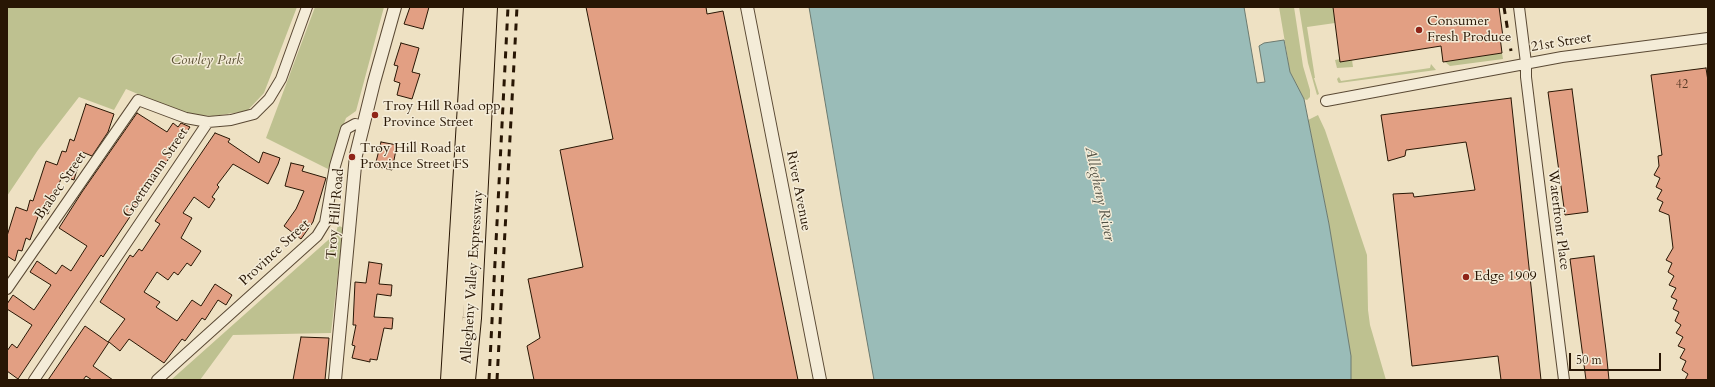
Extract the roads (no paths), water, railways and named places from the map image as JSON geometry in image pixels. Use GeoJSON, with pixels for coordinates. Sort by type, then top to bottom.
{"type":"FeatureCollection","features":[{"type":"Feature","properties":{"kind":"highway","name":"Allegheny Valley Expressway"},"geometry":{"type":"LineString","coordinates":[[450,380],[473,7]]}},
{"type":"Feature","properties":{"kind":"highway","name":"Allegheny Valley Expressway"},"geometry":{"type":"LineString","coordinates":[[466,380],[472,318],[488,7]]}},
{"type":"Feature","properties":{"kind":"street","name":"Goettmann Street"},"geometry":{"type":"LineString","coordinates":[[34,380],[208,122],[230,120],[254,114],[269,99],[281,79],[307,7]]}},
{"type":"Feature","properties":{"kind":"street","name":"Troy Hill Road"},"geometry":{"type":"LineString","coordinates":[[335,380],[356,155],[394,7]]}},
{"type":"Feature","properties":{"kind":"street","name":"River Avenue"},"geometry":{"type":"LineString","coordinates":[[747,7],[820,380]]}},
{"type":"Feature","properties":{"kind":"street","name":"Waterfront Place"},"geometry":{"type":"LineString","coordinates":[[1519,7],[1526,63],[1526,77],[1564,380]]}},
{"type":"Feature","properties":{"kind":"street","name":"21st Street"},"geometry":{"type":"LineString","coordinates":[[1326,101],[1562,57],[1708,38]]}},
{"type":"Feature","properties":{"kind":"street","name":"Brabec Street"},"geometry":{"type":"LineString","coordinates":[[7,289],[138,100],[186,118],[208,122]]}},
{"type":"Feature","properties":{"kind":"street","name":"Province Street"},"geometry":{"type":"LineString","coordinates":[[157,380],[264,282],[318,236],[325,223],[335,166],[346,129],[355,124],[364,126]]}},
{"type":"Feature","properties":{"kind":"water","name":"Allegheny River"},"geometry":{"type":"Polygon","coordinates":[[[809,7],[1244,7],[1257,83],[1265,82],[1259,46],[1264,43],[1284,40],[1290,72],[1304,99],[1329,224],[1351,356],[1351,380],[874,380],[809,7]]]}},
{"type":"Feature","properties":{"kind":"railway"},"geometry":{"type":"LineString","coordinates":[[489,380],[508,7]]}},
{"type":"Feature","properties":{"kind":"railway"},"geometry":{"type":"LineString","coordinates":[[497,380],[517,7]]}},
{"type":"Feature","properties":{"kind":"railway"},"geometry":{"type":"LineString","coordinates":[[1504,7],[1511,51]]}},
{"type":"Feature","properties":{"kind":"place","name":"Consumer Fresh Produce"},"geometry":{"type":"Point","coordinates":[1419,30]}},
{"type":"Feature","properties":{"kind":"place","name":"Troy Hill Road opp Province Street"},"geometry":{"type":"Point","coordinates":[375,115]}},
{"type":"Feature","properties":{"kind":"place","name":"Troy Hill Road at Province Street FS"},"geometry":{"type":"Point","coordinates":[352,157]}},
{"type":"Feature","properties":{"kind":"place","name":"Edge 1909"},"geometry":{"type":"Point","coordinates":[1466,277]}},
{"type":"Feature","properties":{"kind":"park label","name":"Cowley Park"},"geometry":{"type":"Point","coordinates":[207,61]}}]}
